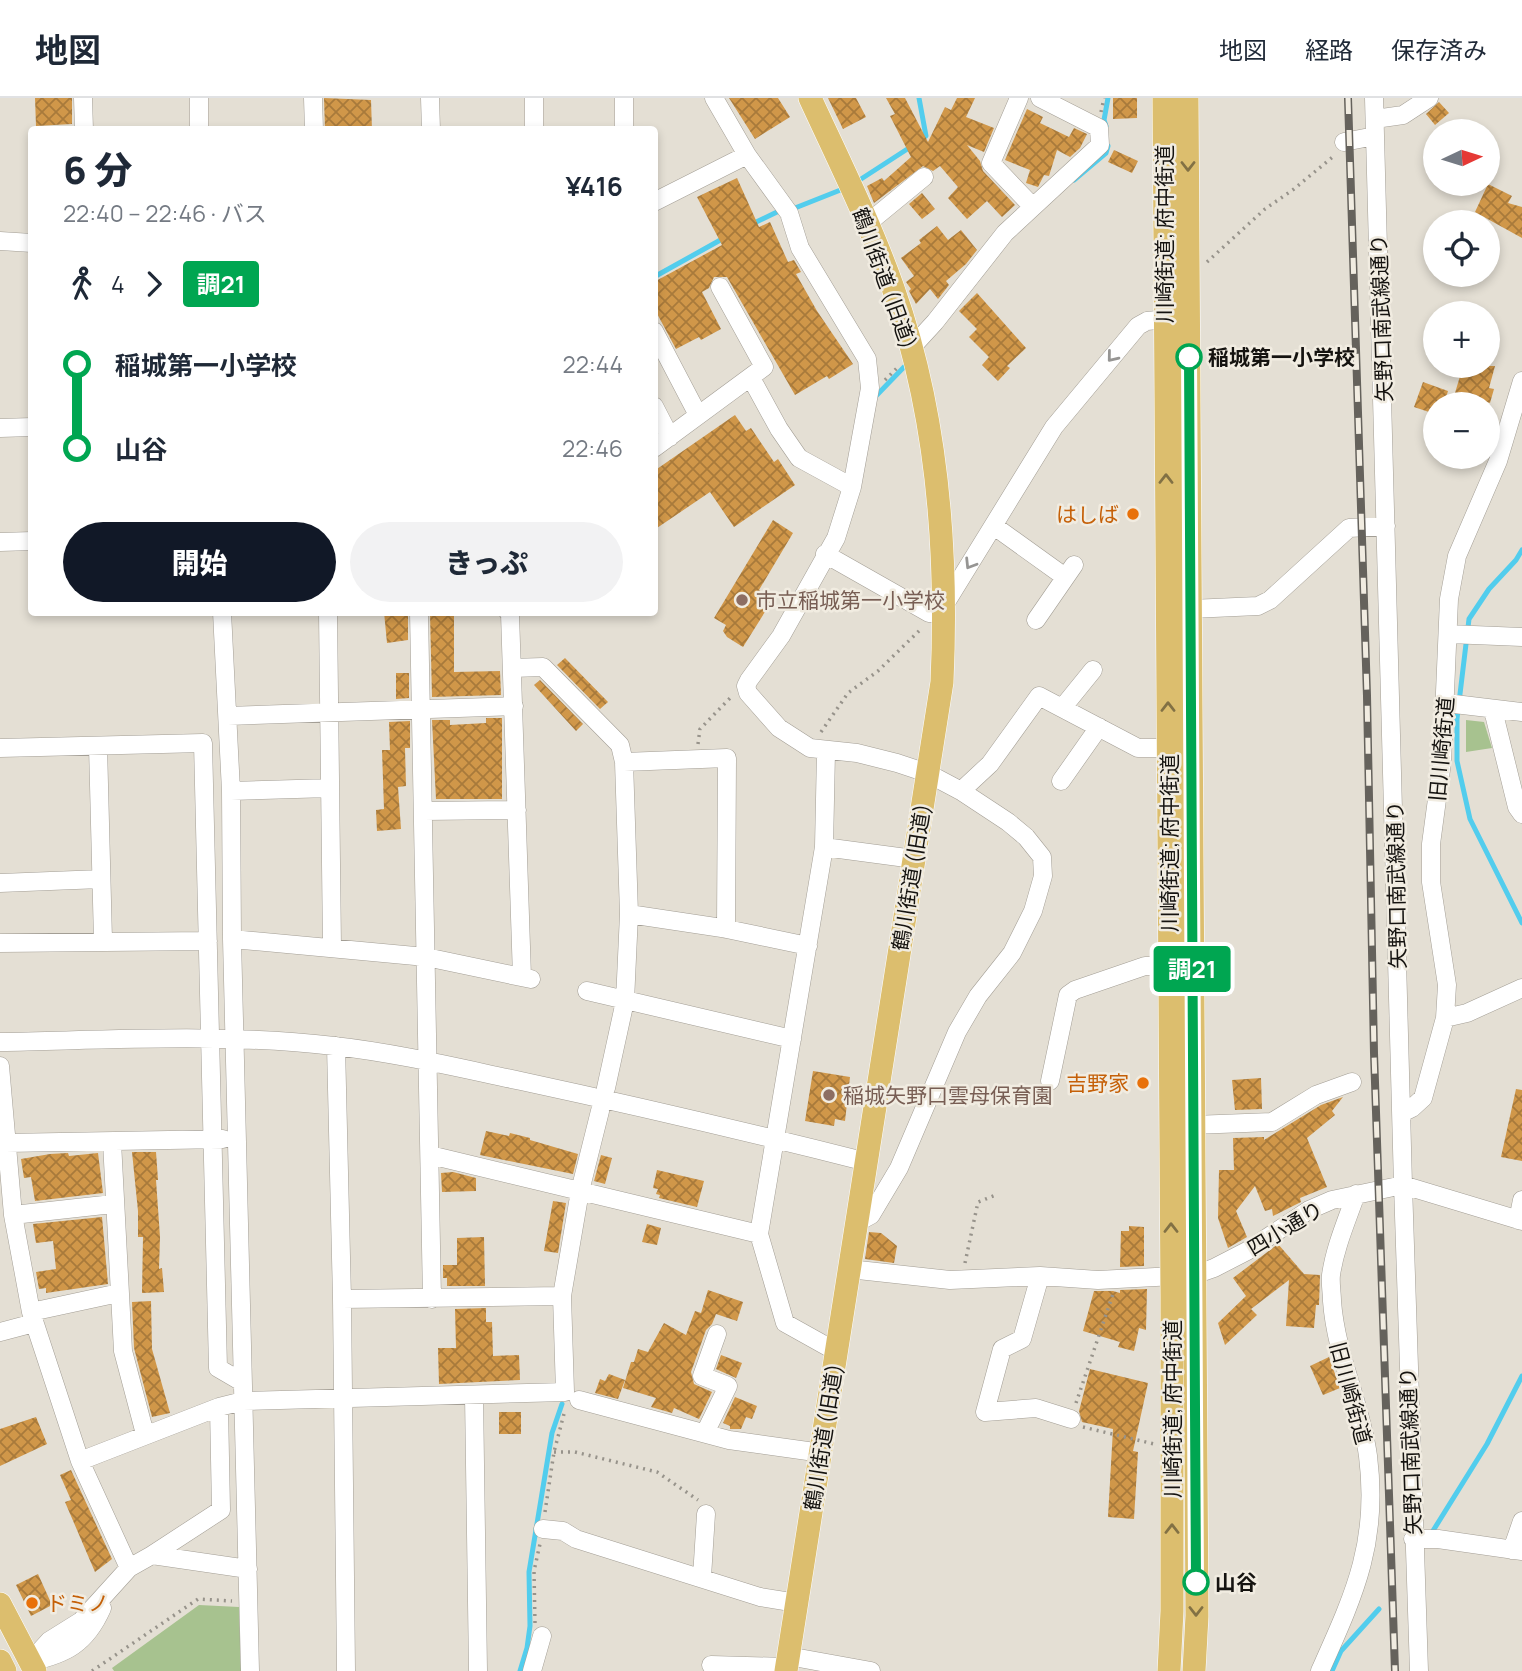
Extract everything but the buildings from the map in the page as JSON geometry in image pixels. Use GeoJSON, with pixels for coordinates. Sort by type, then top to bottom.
{"type":"FeatureCollection","features":[{"type":"Feature","properties":{"kind":"main road","name":"鶴川街道 (旧道)"},"geometry":{"type":"LineString","coordinates":[[787,1665],[942,682],[944,559],[938,493],[912,349],[894,289],[868,223],[810,98]]}},
{"type":"Feature","properties":{"kind":"main road","name":"川崎街道; 府中街道"},"geometry":{"type":"LineString","coordinates":[[1164,98],[1169,966],[1183,1276],[1169,1671]]}},
{"type":"Feature","properties":{"kind":"main road"},"geometry":{"type":"LineString","coordinates":[[1187,98],[1193,1125],[1183,1276],[1197,1616],[1194,1671]]}},
{"type":"Feature","properties":{"kind":"main road"},"geometry":{"type":"LineString","coordinates":[[0,1604],[26,1668]]}},
{"type":"Feature","properties":{"kind":"main road"},"geometry":{"type":"LineString","coordinates":[[0,1661],[5,1671]]}},
{"type":"Feature","properties":{"kind":"street"},"geometry":{"type":"LineString","coordinates":[[83,98],[84,126]]}},
{"type":"Feature","properties":{"kind":"street"},"geometry":{"type":"LineString","coordinates":[[199,98],[199,126]]}},
{"type":"Feature","properties":{"kind":"street"},"geometry":{"type":"LineString","coordinates":[[313,98],[314,126]]}},
{"type":"Feature","properties":{"kind":"street"},"geometry":{"type":"LineString","coordinates":[[430,98],[431,126]]}},
{"type":"Feature","properties":{"kind":"street"},"geometry":{"type":"LineString","coordinates":[[534,98],[534,126]]}},
{"type":"Feature","properties":{"kind":"street"},"geometry":{"type":"LineString","coordinates":[[624,98],[624,126]]}},
{"type":"Feature","properties":{"kind":"street"},"geometry":{"type":"LineString","coordinates":[[713,98],[747,155],[789,213],[800,248],[867,359],[870,388],[852,487],[836,538],[781,636],[746,686],[748,693],[779,728],[818,750],[857,753],[927,772],[1008,822],[1026,837],[1042,857],[1043,876],[1033,911],[1012,953],[978,996],[957,1032],[899,1168],[871,1214],[858,1222]]}},
{"type":"Feature","properties":{"kind":"street"},"geometry":{"type":"LineString","coordinates":[[1019,98],[991,163],[1033,206]]}},
{"type":"Feature","properties":{"kind":"street"},"geometry":{"type":"LineString","coordinates":[[912,349],[1005,233],[1100,145],[1099,128],[1040,98]]}},
{"type":"Feature","properties":{"kind":"street","name":"矢野口南武線通り"},"geometry":{"type":"LineString","coordinates":[[1374,98],[1403,1185],[1425,1539],[1419,1671]]}},
{"type":"Feature","properties":{"kind":"street"},"geometry":{"type":"LineString","coordinates":[[1344,142],[1403,115],[1429,98]]}},
{"type":"Feature","properties":{"kind":"street"},"geometry":{"type":"LineString","coordinates":[[658,200],[747,155]]}},
{"type":"Feature","properties":{"kind":"street"},"geometry":{"type":"LineString","coordinates":[[868,223],[924,177]]}},
{"type":"Feature","properties":{"kind":"street"},"geometry":{"type":"LineString","coordinates":[[0,241],[28,243]]}},
{"type":"Feature","properties":{"kind":"street"},"geometry":{"type":"LineString","coordinates":[[658,444],[764,367],[720,287]]}},
{"type":"Feature","properties":{"kind":"street"},"geometry":{"type":"LineString","coordinates":[[825,554],[942,611],[1054,427],[1129,336],[1147,321],[1188,318]]}},
{"type":"Feature","properties":{"kind":"street"},"geometry":{"type":"LineString","coordinates":[[658,339],[698,415]]}},
{"type":"Feature","properties":{"kind":"street"},"geometry":{"type":"LineString","coordinates":[[751,378],[779,429],[799,458],[852,487]]}},
{"type":"Feature","properties":{"kind":"street","name":"旧川崎街道"},"geometry":{"type":"LineString","coordinates":[[1402,1113],[1423,1098],[1446,1018],[1447,985],[1431,883],[1431,844],[1442,761],[1449,600],[1457,556],[1498,461],[1522,381]]}},
{"type":"Feature","properties":{"kind":"street"},"geometry":{"type":"LineString","coordinates":[[658,414],[670,437]]}},
{"type":"Feature","properties":{"kind":"street"},"geometry":{"type":"LineString","coordinates":[[0,428],[28,427]]}},
{"type":"Feature","properties":{"kind":"street"},"geometry":{"type":"LineString","coordinates":[[994,526],[1069,571],[1036,620]]}},
{"type":"Feature","properties":{"kind":"street"},"geometry":{"type":"LineString","coordinates":[[1191,609],[1258,606],[1270,600],[1349,528],[1386,526]]}},
{"type":"Feature","properties":{"kind":"street"},"geometry":{"type":"LineString","coordinates":[[0,542],[28,541]]}},
{"type":"Feature","properties":{"kind":"street"},"geometry":{"type":"LineString","coordinates":[[222,616],[231,791],[232,939],[250,1671]]}},
{"type":"Feature","properties":{"kind":"street"},"geometry":{"type":"LineString","coordinates":[[328,616],[332,947]]}},
{"type":"Feature","properties":{"kind":"street"},"geometry":{"type":"LineString","coordinates":[[419,616],[432,1299]]}},
{"type":"Feature","properties":{"kind":"street"},"geometry":{"type":"LineString","coordinates":[[232,939],[426,957],[527,978],[517,810],[510,616]]}},
{"type":"Feature","properties":{"kind":"street"},"geometry":{"type":"LineString","coordinates":[[1449,634],[1522,636]]}},
{"type":"Feature","properties":{"kind":"street"},"geometry":{"type":"LineString","coordinates":[[512,668],[543,667],[620,746],[624,762],[629,914],[625,1001],[606,1088]]}},
{"type":"Feature","properties":{"kind":"street"},"geometry":{"type":"LineString","coordinates":[[1063,708],[1093,670]]}},
{"type":"Feature","properties":{"kind":"street"},"geometry":{"type":"LineString","coordinates":[[961,791],[990,764],[1039,696],[1138,748],[1168,748]]}},
{"type":"Feature","properties":{"kind":"street"},"geometry":{"type":"LineString","coordinates":[[1446,703],[1522,712]]}},
{"type":"Feature","properties":{"kind":"street"},"geometry":{"type":"LineString","coordinates":[[228,716],[514,706]]}},
{"type":"Feature","properties":{"kind":"street"},"geometry":{"type":"LineString","coordinates":[[1493,710],[1517,807],[1522,814]]}},
{"type":"Feature","properties":{"kind":"street"},"geometry":{"type":"LineString","coordinates":[[1061,781],[1099,727]]}},
{"type":"Feature","properties":{"kind":"street"},"geometry":{"type":"LineString","coordinates":[[0,748],[203,743],[218,1368],[242,1382]]}},
{"type":"Feature","properties":{"kind":"street"},"geometry":{"type":"LineString","coordinates":[[99,746],[103,940]]}},
{"type":"Feature","properties":{"kind":"street"},"geometry":{"type":"LineString","coordinates":[[818,750],[824,847],[759,1234],[785,1323],[837,1352]]}},
{"type":"Feature","properties":{"kind":"street"},"geometry":{"type":"LineString","coordinates":[[624,762],[727,758],[726,929]]}},
{"type":"Feature","properties":{"kind":"street"},"geometry":{"type":"LineString","coordinates":[[205,769],[229,768]]}},
{"type":"Feature","properties":{"kind":"street"},"geometry":{"type":"LineString","coordinates":[[231,791],[330,788]]}},
{"type":"Feature","properties":{"kind":"street"},"geometry":{"type":"LineString","coordinates":[[424,811],[517,810]]}},
{"type":"Feature","properties":{"kind":"street"},"geometry":{"type":"LineString","coordinates":[[824,847],[914,859]]}},
{"type":"Feature","properties":{"kind":"street"},"geometry":{"type":"LineString","coordinates":[[0,883],[102,879]]}},
{"type":"Feature","properties":{"kind":"street"},"geometry":{"type":"LineString","coordinates":[[629,914],[726,929],[808,946]]}},
{"type":"Feature","properties":{"kind":"street"},"geometry":{"type":"LineString","coordinates":[[0,943],[208,940]]}},
{"type":"Feature","properties":{"kind":"street"},"geometry":{"type":"LineString","coordinates":[[1050,1081],[1068,995],[1075,990],[1145,966],[1169,966]]}},
{"type":"Feature","properties":{"kind":"street"},"geometry":{"type":"LineString","coordinates":[[209,970],[233,970]]}},
{"type":"Feature","properties":{"kind":"street"},"geometry":{"type":"LineString","coordinates":[[1446,1018],[1467,1013],[1522,988]]}},
{"type":"Feature","properties":{"kind":"street"},"geometry":{"type":"LineString","coordinates":[[587,991],[792,1040]]}},
{"type":"Feature","properties":{"kind":"street"},"geometry":{"type":"LineString","coordinates":[[0,1042],[236,1039],[336,1046],[428,1061],[604,1098],[867,1162]]}},
{"type":"Feature","properties":{"kind":"street"},"geometry":{"type":"LineString","coordinates":[[336,1046],[342,1300],[345,1671]]}},
{"type":"Feature","properties":{"kind":"street"},"geometry":{"type":"LineString","coordinates":[[0,1066],[13,1215],[33,1318],[80,1461],[129,1568]]}},
{"type":"Feature","properties":{"kind":"street"},"geometry":{"type":"LineString","coordinates":[[1193,1125],[1272,1122],[1316,1095],[1352,1082]]}},
{"type":"Feature","properties":{"kind":"street"},"geometry":{"type":"LineString","coordinates":[[80,1461],[145,1434],[243,1401],[565,1392],[562,1296],[580,1191],[600,1111]]}},
{"type":"Feature","properties":{"kind":"street"},"geometry":{"type":"LineString","coordinates":[[6,1143],[237,1139]]}},
{"type":"Feature","properties":{"kind":"street"},"geometry":{"type":"LineString","coordinates":[[112,1142],[113,1204],[123,1351],[145,1434]]}},
{"type":"Feature","properties":{"kind":"street"},"geometry":{"type":"LineString","coordinates":[[430,1155],[759,1234]]}},
{"type":"Feature","properties":{"kind":"street","name":"四小通り"},"geometry":{"type":"LineString","coordinates":[[1183,1276],[1214,1268],[1247,1251],[1309,1210],[1332,1200],[1403,1185],[1520,1220]]}},
{"type":"Feature","properties":{"kind":"street","name":"旧川崎街道"},"geometry":{"type":"LineString","coordinates":[[1320,1671],[1352,1599],[1368,1543],[1369,1459],[1362,1420],[1334,1330],[1331,1278],[1335,1253],[1356,1194]]}},
{"type":"Feature","properties":{"kind":"street"},"geometry":{"type":"LineString","coordinates":[[1520,1220],[1522,1200]]}},
{"type":"Feature","properties":{"kind":"street"},"geometry":{"type":"LineString","coordinates":[[13,1215],[113,1204]]}},
{"type":"Feature","properties":{"kind":"street"},"geometry":{"type":"LineString","coordinates":[[849,1269],[901,1276],[962,1279],[1040,1276],[1118,1279],[1183,1276]]}},
{"type":"Feature","properties":{"kind":"street"},"geometry":{"type":"LineString","coordinates":[[1040,1276],[1022,1339],[1002,1349],[985,1412],[1036,1408],[1070,1419]]}},
{"type":"Feature","properties":{"kind":"street"},"geometry":{"type":"LineString","coordinates":[[0,1332],[33,1318],[119,1293]]}},
{"type":"Feature","properties":{"kind":"street"},"geometry":{"type":"LineString","coordinates":[[342,1300],[562,1296]]}},
{"type":"Feature","properties":{"kind":"street"},"geometry":{"type":"LineString","coordinates":[[705,1433],[728,1386],[702,1376],[717,1334]]}},
{"type":"Feature","properties":{"kind":"street"},"geometry":{"type":"LineString","coordinates":[[474,1395],[478,1671]]}},
{"type":"Feature","properties":{"kind":"street"},"geometry":{"type":"LineString","coordinates":[[579,1400],[729,1440],[822,1453]]}},
{"type":"Feature","properties":{"kind":"street"},"geometry":{"type":"LineString","coordinates":[[26,1668],[72,1647],[89,1630],[108,1592],[129,1568],[221,1510],[219,1407]]}},
{"type":"Feature","properties":{"kind":"street"},"geometry":{"type":"LineString","coordinates":[[702,1577],[706,1514]]}},
{"type":"Feature","properties":{"kind":"street"},"geometry":{"type":"LineString","coordinates":[[1425,1539],[1517,1550],[1522,1521]]}},
{"type":"Feature","properties":{"kind":"street"},"geometry":{"type":"LineString","coordinates":[[543,1529],[562,1531],[576,1539],[760,1597],[797,1603]]}},
{"type":"Feature","properties":{"kind":"street"},"geometry":{"type":"LineString","coordinates":[[152,1555],[247,1569]]}},
{"type":"Feature","properties":{"kind":"street"},"geometry":{"type":"LineString","coordinates":[[532,1671],[542,1636]]}},
{"type":"Feature","properties":{"kind":"street"},"geometry":{"type":"LineString","coordinates":[[710,1665],[787,1665],[871,1671]]}},
{"type":"Feature","properties":{"kind":"path"},"geometry":{"type":"LineString","coordinates":[[1206,263],[1265,209],[1294,190],[1332,158],[1344,142]]}},
{"type":"Feature","properties":{"kind":"path"},"geometry":{"type":"LineString","coordinates":[[868,398],[912,349]]}},
{"type":"Feature","properties":{"kind":"path"},"geometry":{"type":"LineString","coordinates":[[818,750],[848,693],[878,671],[942,611]]}},
{"type":"Feature","properties":{"kind":"path"},"geometry":{"type":"LineString","coordinates":[[696,759],[700,729],[731,697],[746,686]]}},
{"type":"Feature","properties":{"kind":"path"},"geometry":{"type":"LineString","coordinates":[[962,1279],[978,1202],[996,1195]]}},
{"type":"Feature","properties":{"kind":"path"},"geometry":{"type":"LineString","coordinates":[[1118,1279],[1069,1424],[1154,1444]]}},
{"type":"Feature","properties":{"kind":"path"},"geometry":{"type":"LineString","coordinates":[[554,1452],[575,1452],[657,1472],[700,1502],[706,1514]]}},
{"type":"Feature","properties":{"kind":"path"},"geometry":{"type":"LineString","coordinates":[[92,1671],[198,1599],[248,1602]]}},
{"type":"Feature","properties":{"kind":"green space"},"geometry":{"type":"Polygon","coordinates":[[[1466,720],[1484,722],[1492,748],[1466,752],[1466,720]]]}},
{"type":"Feature","properties":{"kind":"green space"},"geometry":{"type":"Polygon","coordinates":[[[199,1605],[239,1607],[241,1671],[114,1671],[112,1668],[199,1605]]]}},
{"type":"Feature","properties":{"kind":"waterway"},"geometry":{"type":"LineString","coordinates":[[919,98],[926,136],[920,140]]}},
{"type":"Feature","properties":{"kind":"waterway"},"geometry":{"type":"LineString","coordinates":[[1106,126],[1104,120],[1108,98]]}},
{"type":"Feature","properties":{"kind":"waterway"},"geometry":{"type":"LineString","coordinates":[[858,181],[912,146]]}},
{"type":"Feature","properties":{"kind":"waterway"},"geometry":{"type":"LineString","coordinates":[[1074,180],[1106,153],[1108,146]]}},
{"type":"Feature","properties":{"kind":"waterway"},"geometry":{"type":"LineString","coordinates":[[795,208],[843,189]]}},
{"type":"Feature","properties":{"kind":"waterway"},"geometry":{"type":"LineString","coordinates":[[752,224],[777,212]]}},
{"type":"Feature","properties":{"kind":"waterway"},"geometry":{"type":"LineString","coordinates":[[658,275],[724,238]]}},
{"type":"Feature","properties":{"kind":"waterway"},"geometry":{"type":"LineString","coordinates":[[875,397],[904,367]]}},
{"type":"Feature","properties":{"kind":"waterway"},"geometry":{"type":"LineString","coordinates":[[1522,550],[1489,589],[1469,619],[1457,719],[1457,761],[1470,819],[1522,923]]}},
{"type":"Feature","properties":{"kind":"waterway"},"geometry":{"type":"LineString","coordinates":[[1431,1534],[1487,1444],[1522,1376]]}},
{"type":"Feature","properties":{"kind":"waterway"},"geometry":{"type":"LineString","coordinates":[[520,1671],[530,1626],[529,1572],[552,1433],[562,1404]]}},
{"type":"Feature","properties":{"kind":"waterway"},"geometry":{"type":"LineString","coordinates":[[1332,1671],[1341,1651],[1379,1609]]}},
{"type":"Feature","properties":{"kind":"railway"},"geometry":{"type":"LineString","coordinates":[[1348,98],[1367,696],[1374,1053],[1395,1671]]}},
{"type":"Feature","properties":{"kind":"bus line","name":"調21"},"geometry":{"type":"LineString","coordinates":[[1189,357],[1196,1582]]}},
{"type":"Feature","properties":{"kind":"place","name":"稲城第一小学校"},"geometry":{"type":"Point","coordinates":[1189,357]}},
{"type":"Feature","properties":{"kind":"place","name":"はしば"},"geometry":{"type":"Point","coordinates":[1133,514]}},
{"type":"Feature","properties":{"kind":"place","name":"市立稲城第一小学校"},"geometry":{"type":"Point","coordinates":[742,600]}},
{"type":"Feature","properties":{"kind":"place","name":"吉野家"},"geometry":{"type":"Point","coordinates":[1143,1083]}},
{"type":"Feature","properties":{"kind":"place","name":"稲城矢野口雲母保育園"},"geometry":{"type":"Point","coordinates":[829,1095]}},
{"type":"Feature","properties":{"kind":"place","name":"山谷"},"geometry":{"type":"Point","coordinates":[1196,1582]}},
{"type":"Feature","properties":{"kind":"place","name":"ドミノ"},"geometry":{"type":"Point","coordinates":[32,1603]}}]}
